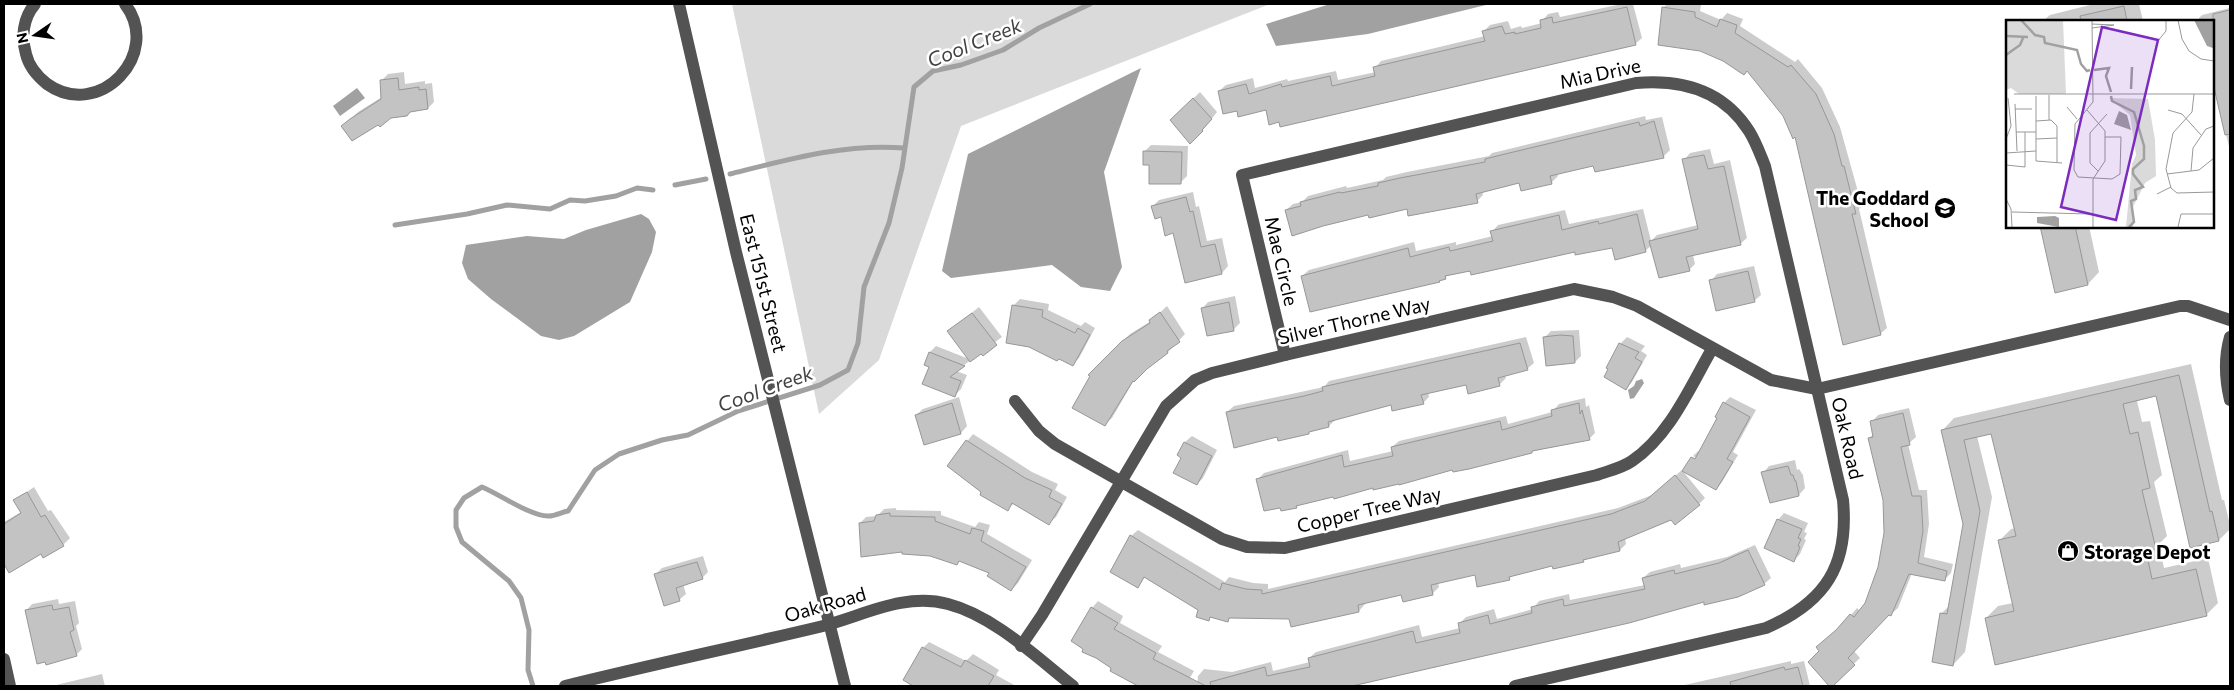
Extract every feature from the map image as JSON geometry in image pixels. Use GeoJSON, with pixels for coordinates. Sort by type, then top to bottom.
{"type":"FeatureCollection","features":[{"type":"Feature","properties":{"kind":"street"},"geometry":{"type":"LineString","coordinates":[[29,5],[24,26],[23,45],[28,63],[39,78],[54,88],[72,94],[90,94],[107,88],[122,76],[132,60],[136,42],[134,23],[125,4]]}},
{"type":"Feature","properties":{"kind":"street","name":"East 151st Street"},"geometry":{"type":"LineString","coordinates":[[678,4],[736,252],[845,686]]}},
{"type":"Feature","properties":{"kind":"street","name":"Mia Drive"},"geometry":{"type":"LineString","coordinates":[[1242,175],[1636,83],[1661,81],[1685,84],[1711,95],[1736,115],[1750,133],[1765,166],[1817,389]]}},
{"type":"Feature","properties":{"kind":"street","name":"Mae Circle"},"geometry":{"type":"LineString","coordinates":[[1242,175],[1285,355]]}},
{"type":"Feature","properties":{"kind":"street","name":"Silver Thorne Way"},"geometry":{"type":"LineString","coordinates":[[1021,646],[1042,615],[1166,406],[1195,380],[1212,373],[1574,290],[1613,297],[1637,306],[1771,380],[1817,389]]}},
{"type":"Feature","properties":{"kind":"street","name":"Oak Road"},"geometry":{"type":"LineString","coordinates":[[1515,686],[1766,628],[1797,612],[1814,599],[1836,566],[1842,549],[1845,525],[1843,500],[1817,389],[2180,306],[2188,306],[2230,320]]}},
{"type":"Feature","properties":{"kind":"street"},"geometry":{"type":"LineString","coordinates":[[2230,337],[2226,356],[2226,374],[2230,400]]}},
{"type":"Feature","properties":{"kind":"street","name":"Copper Tree Way"},"geometry":{"type":"LineString","coordinates":[[1015,401],[1040,431],[1055,444],[1222,539],[1247,547],[1285,548],[1597,475],[1631,462],[1652,445],[1670,422],[1712,349]]}},
{"type":"Feature","properties":{"kind":"street","name":"Oak Road"},"geometry":{"type":"LineString","coordinates":[[567,686],[830,624],[884,606],[907,602],[945,603],[966,609],[986,620],[1073,686]]}},
{"type":"Feature","properties":{"kind":"street"},"geometry":{"type":"LineString","coordinates":[[4,659],[10,686]]}},
{"type":"Feature","properties":{"kind":"shaded area"},"geometry":{"type":"Polygon","coordinates":[[[732,4],[1270,4],[961,126],[879,360],[819,414],[732,4]]]}},
{"type":"Feature","properties":{"kind":"shaded area"},"geometry":{"type":"Polygon","coordinates":[[[1330,4],[1490,4],[1368,34],[1276,46],[1266,24],[1330,4]]]}},
{"type":"Feature","properties":{"kind":"shaded area"},"geometry":{"type":"Polygon","coordinates":[[[1141,68],[1104,172],[1122,267],[1110,291],[1081,287],[1052,265],[951,278],[942,271],[968,154],[1141,68]]]}},
{"type":"Feature","properties":{"kind":"shaded area"},"geometry":{"type":"Polygon","coordinates":[[[357,88],[365,98],[340,116],[333,106],[357,88]]]}},
{"type":"Feature","properties":{"kind":"shaded area"},"geometry":{"type":"Polygon","coordinates":[[[641,214],[649,219],[656,232],[652,252],[630,302],[574,336],[559,340],[541,336],[491,299],[468,279],[462,263],[466,245],[527,236],[564,239],[586,230],[641,214]]]}},
{"type":"Feature","properties":{"kind":"shaded area"},"geometry":{"type":"Polygon","coordinates":[[[1642,379],[1644,383],[1634,398],[1630,399],[1628,390],[1634,386],[1636,381],[1642,379]]]}},
{"type":"Feature","properties":{"kind":"building"},"geometry":{"type":"Polygon","coordinates":[[[2124,6],[2127,20],[2081,20],[2080,16],[2124,6]]]}},
{"type":"Feature","properties":{"kind":"building"},"geometry":{"type":"Polygon","coordinates":[[[1627,7],[1636,45],[1280,127],[1279,122],[1269,125],[1266,110],[1238,117],[1237,111],[1223,114],[1218,91],[1246,84],[1249,94],[1281,84],[1282,87],[1330,76],[1332,86],[1375,76],[1373,67],[1485,41],[1482,31],[1502,26],[1505,34],[1515,32],[1515,34],[1541,28],[1540,20],[1552,17],[1553,23],[1627,7]]]}},
{"type":"Feature","properties":{"kind":"building"},"geometry":{"type":"Polygon","coordinates":[[[1662,7],[1695,12],[1695,17],[1717,27],[1720,19],[1737,25],[1735,33],[1788,67],[1791,65],[1816,94],[1834,134],[1842,166],[1844,166],[1856,214],[1852,214],[1881,335],[1843,345],[1795,137],[1793,139],[1783,116],[1747,71],[1744,75],[1723,61],[1700,51],[1658,45],[1662,7]]]}},
{"type":"Feature","properties":{"kind":"building"},"geometry":{"type":"Polygon","coordinates":[[[2230,10],[2230,134],[2225,135],[2214,87],[2213,14],[2230,10]]]}},
{"type":"Feature","properties":{"kind":"building"},"geometry":{"type":"Polygon","coordinates":[[[398,78],[399,90],[419,87],[419,90],[426,89],[428,109],[410,112],[407,116],[391,118],[380,127],[378,125],[352,141],[341,126],[381,99],[380,80],[398,78]]]}},
{"type":"Feature","properties":{"kind":"building"},"geometry":{"type":"Polygon","coordinates":[[[1193,98],[1212,119],[1190,144],[1170,120],[1193,98]]]}},
{"type":"Feature","properties":{"kind":"building"},"geometry":{"type":"Polygon","coordinates":[[[1654,121],[1664,158],[1595,172],[1593,166],[1550,176],[1552,184],[1521,191],[1519,183],[1476,194],[1478,203],[1408,216],[1407,209],[1369,218],[1368,215],[1292,236],[1285,210],[1301,206],[1300,202],[1340,192],[1378,186],[1378,183],[1400,178],[1485,162],[1485,159],[1639,122],[1640,126],[1654,121]]]}},
{"type":"Feature","properties":{"kind":"building"},"geometry":{"type":"Polygon","coordinates":[[[1143,151],[1182,152],[1181,184],[1149,184],[1149,165],[1143,165],[1143,151]]]}},
{"type":"Feature","properties":{"kind":"building"},"geometry":{"type":"Polygon","coordinates":[[[1704,155],[1708,169],[1724,166],[1741,245],[1686,257],[1690,271],[1659,278],[1649,241],[1698,229],[1682,159],[1704,155]]]}},
{"type":"Feature","properties":{"kind":"building"},"geometry":{"type":"Polygon","coordinates":[[[1186,197],[1190,212],[1193,211],[1201,247],[1215,244],[1222,274],[1185,283],[1173,233],[1165,236],[1161,217],[1155,219],[1151,206],[1186,197]]]}},
{"type":"Feature","properties":{"kind":"building"},"geometry":{"type":"Polygon","coordinates":[[[1637,214],[1646,252],[1615,260],[1612,248],[1575,255],[1575,252],[1471,275],[1470,271],[1445,276],[1446,279],[1440,282],[1310,312],[1301,276],[1408,248],[1410,257],[1449,247],[1450,251],[1493,241],[1490,231],[1559,215],[1562,230],[1598,221],[1599,224],[1637,214]]]}},
{"type":"Feature","properties":{"kind":"building"},"geometry":{"type":"Polygon","coordinates":[[[2040,228],[2075,228],[2088,285],[2055,293],[2040,228]]]}},
{"type":"Feature","properties":{"kind":"building"},"geometry":{"type":"Polygon","coordinates":[[[1748,271],[1755,302],[1716,311],[1709,280],[1748,271]]]}},
{"type":"Feature","properties":{"kind":"building"},"geometry":{"type":"Polygon","coordinates":[[[1229,302],[1234,331],[1207,336],[1201,308],[1229,302]]]}},
{"type":"Feature","properties":{"kind":"building"},"geometry":{"type":"Polygon","coordinates":[[[1012,305],[1043,310],[1042,317],[1075,333],[1078,328],[1090,335],[1073,366],[1059,359],[1057,361],[1029,347],[1006,343],[1012,305]]]}},
{"type":"Feature","properties":{"kind":"building"},"geometry":{"type":"Polygon","coordinates":[[[1160,312],[1180,342],[1133,381],[1105,426],[1072,408],[1090,376],[1088,375],[1122,341],[1150,323],[1149,320],[1160,312]]]}},
{"type":"Feature","properties":{"kind":"building"},"geometry":{"type":"Polygon","coordinates":[[[972,313],[997,345],[983,356],[981,354],[970,362],[947,331],[972,313]]]}},
{"type":"Feature","properties":{"kind":"building"},"geometry":{"type":"Polygon","coordinates":[[[1573,336],[1575,363],[1546,366],[1543,337],[1573,336]]]}},
{"type":"Feature","properties":{"kind":"building"},"geometry":{"type":"Polygon","coordinates":[[[1520,343],[1528,370],[1498,378],[1500,386],[1468,394],[1466,385],[1421,395],[1424,404],[1392,411],[1391,405],[1328,422],[1329,427],[1309,432],[1309,434],[1278,441],[1277,437],[1234,448],[1226,412],[1304,396],[1323,391],[1322,387],[1520,343]]]}},
{"type":"Feature","properties":{"kind":"building"},"geometry":{"type":"Polygon","coordinates":[[[1619,343],[1639,352],[1635,358],[1642,362],[1626,390],[1604,377],[1608,369],[1606,368],[1619,343]]]}},
{"type":"Feature","properties":{"kind":"building"},"geometry":{"type":"Polygon","coordinates":[[[929,352],[965,366],[950,377],[961,381],[955,397],[922,384],[929,367],[924,365],[929,352]]]}},
{"type":"Feature","properties":{"kind":"building"},"geometry":{"type":"Polygon","coordinates":[[[2179,375],[2210,512],[2212,511],[2219,541],[2190,548],[2156,396],[2123,404],[2130,434],[2138,432],[2150,488],[2142,490],[2156,549],[2146,551],[2152,579],[2196,569],[2207,616],[1995,665],[1985,618],[2014,611],[1998,540],[2016,536],[1991,434],[1964,440],[1980,511],[1953,666],[1932,662],[1940,613],[1947,614],[1963,524],[1941,430],[2179,375]]]}},
{"type":"Feature","properties":{"kind":"building"},"geometry":{"type":"Polygon","coordinates":[[[1723,402],[1750,417],[1727,459],[1733,462],[1716,490],[1682,471],[1691,457],[1695,459],[1717,418],[1715,417],[1723,402]]]}},
{"type":"Feature","properties":{"kind":"building"},"geometry":{"type":"Polygon","coordinates":[[[952,403],[961,434],[924,445],[915,415],[952,403]]]}},
{"type":"Feature","properties":{"kind":"building"},"geometry":{"type":"Polygon","coordinates":[[[1579,403],[1580,414],[1582,410],[1590,440],[1532,451],[1532,453],[1469,469],[1453,472],[1452,470],[1399,485],[1373,490],[1373,488],[1334,499],[1333,497],[1296,506],[1297,508],[1281,511],[1280,508],[1264,511],[1256,479],[1342,455],[1344,467],[1393,456],[1391,447],[1500,421],[1502,430],[1552,416],[1551,410],[1579,403]]]}},
{"type":"Feature","properties":{"kind":"building"},"geometry":{"type":"Polygon","coordinates":[[[1903,413],[1910,445],[1901,447],[1912,496],[1921,496],[1923,531],[1918,563],[1947,571],[1945,581],[1909,574],[1891,616],[1889,615],[1848,658],[1855,665],[1833,686],[1829,686],[1808,662],[1819,651],[1816,647],[1836,630],[1850,614],[1854,617],[1865,603],[1878,567],[1884,533],[1883,500],[1868,438],[1873,437],[1870,421],[1903,413]]]}},
{"type":"Feature","properties":{"kind":"building"},"geometry":{"type":"Polygon","coordinates":[[[966,440],[1025,478],[1052,490],[1049,497],[1062,504],[1049,525],[1012,503],[1008,511],[980,495],[981,492],[947,466],[966,440]]]}},
{"type":"Feature","properties":{"kind":"building"},"geometry":{"type":"Polygon","coordinates":[[[1184,442],[1212,456],[1197,485],[1173,473],[1181,458],[1177,455],[1184,442]]]}},
{"type":"Feature","properties":{"kind":"building"},"geometry":{"type":"Polygon","coordinates":[[[1788,466],[1791,475],[1793,475],[1796,481],[1799,496],[1770,503],[1761,472],[1788,466]]]}},
{"type":"Feature","properties":{"kind":"building"},"geometry":{"type":"Polygon","coordinates":[[[1675,475],[1700,505],[1675,525],[1671,520],[1618,542],[1620,551],[1553,569],[1552,566],[1509,577],[1510,580],[1477,587],[1475,575],[1431,585],[1433,595],[1403,602],[1401,595],[1358,605],[1359,612],[1291,627],[1289,619],[1229,618],[1228,622],[1210,617],[1209,621],[1196,617],[1198,610],[1144,577],[1138,588],[1110,572],[1130,535],[1220,590],[1222,583],[1246,589],[1262,590],[1262,594],[1611,514],[1645,501],[1675,475]]]}},
{"type":"Feature","properties":{"kind":"building"},"geometry":{"type":"Polygon","coordinates":[[[27,492],[41,517],[45,515],[64,546],[43,558],[41,554],[9,573],[4,564],[4,524],[21,513],[13,500],[27,492]]]}},
{"type":"Feature","properties":{"kind":"building"},"geometry":{"type":"Polygon","coordinates":[[[890,513],[890,516],[935,517],[935,521],[970,534],[972,528],[984,531],[981,541],[1026,567],[1011,591],[987,576],[989,573],[959,561],[957,565],[930,556],[902,554],[902,552],[861,557],[859,523],[874,521],[876,515],[890,513]]]}},
{"type":"Feature","properties":{"kind":"building"},"geometry":{"type":"Polygon","coordinates":[[[1777,519],[1802,529],[1798,538],[1801,539],[1798,546],[1800,547],[1794,562],[1764,548],[1777,519]]]}},
{"type":"Feature","properties":{"kind":"building"},"geometry":{"type":"Polygon","coordinates":[[[1748,550],[1765,585],[1738,597],[1704,605],[1704,602],[1629,623],[1352,686],[1211,686],[1210,682],[1265,667],[1267,676],[1310,667],[1308,658],[1413,631],[1416,643],[1460,633],[1458,623],[1488,615],[1490,624],[1532,613],[1531,607],[1563,599],[1564,606],[1645,589],[1642,578],[1674,570],[1675,574],[1719,563],[1748,550]]]}},
{"type":"Feature","properties":{"kind":"building"},"geometry":{"type":"Polygon","coordinates":[[[697,562],[703,579],[676,588],[680,601],[664,606],[654,574],[697,562]]]}},
{"type":"Feature","properties":{"kind":"building"},"geometry":{"type":"Polygon","coordinates":[[[52,605],[53,610],[69,607],[74,630],[70,632],[77,656],[46,665],[45,662],[37,664],[25,610],[52,605]]]}},
{"type":"Feature","properties":{"kind":"building"},"geometry":{"type":"Polygon","coordinates":[[[1091,607],[1118,623],[1114,629],[1156,653],[1153,659],[1206,686],[1138,686],[1110,671],[1111,668],[1096,658],[1082,652],[1083,649],[1071,641],[1091,607]]]}},
{"type":"Feature","properties":{"kind":"building"},"geometry":{"type":"Polygon","coordinates":[[[922,647],[961,667],[965,660],[994,676],[988,686],[913,686],[903,680],[922,647]]]}},
{"type":"Feature","properties":{"kind":"building"},"geometry":{"type":"Polygon","coordinates":[[[1784,667],[1785,670],[1798,667],[1803,686],[1731,686],[1730,682],[1784,667]]]}},
{"type":"Feature","properties":{"kind":"waterway","name":"Cool Creek"},"geometry":{"type":"LineString","coordinates":[[533,686],[528,670],[529,630],[521,598],[509,581],[462,542],[456,527],[456,510],[464,498],[482,487],[534,513],[551,516],[568,511],[595,470],[619,454],[662,440],[688,435],[738,411],[820,385],[848,370],[858,343],[864,287],[889,223],[902,168],[914,87],[933,71],[961,65],[1003,50],[1039,28],[1090,4]]}},
{"type":"Feature","properties":{"kind":"waterway"},"geometry":{"type":"LineString","coordinates":[[730,174],[794,158],[838,150],[882,147],[904,148]]}},
{"type":"Feature","properties":{"kind":"waterway"},"geometry":{"type":"LineString","coordinates":[[675,185],[706,179]]}},
{"type":"Feature","properties":{"kind":"waterway"},"geometry":{"type":"LineString","coordinates":[[395,225],[467,214],[507,205],[550,209],[570,200],[585,201],[616,196],[637,188],[653,190]]}},
{"type":"Feature","properties":{"kind":"place","name":"The Goddard School"},"geometry":{"type":"Point","coordinates":[1945,208]}},
{"type":"Feature","properties":{"kind":"place","name":"Storage Depot"},"geometry":{"type":"Point","coordinates":[2068,551]}}]}
